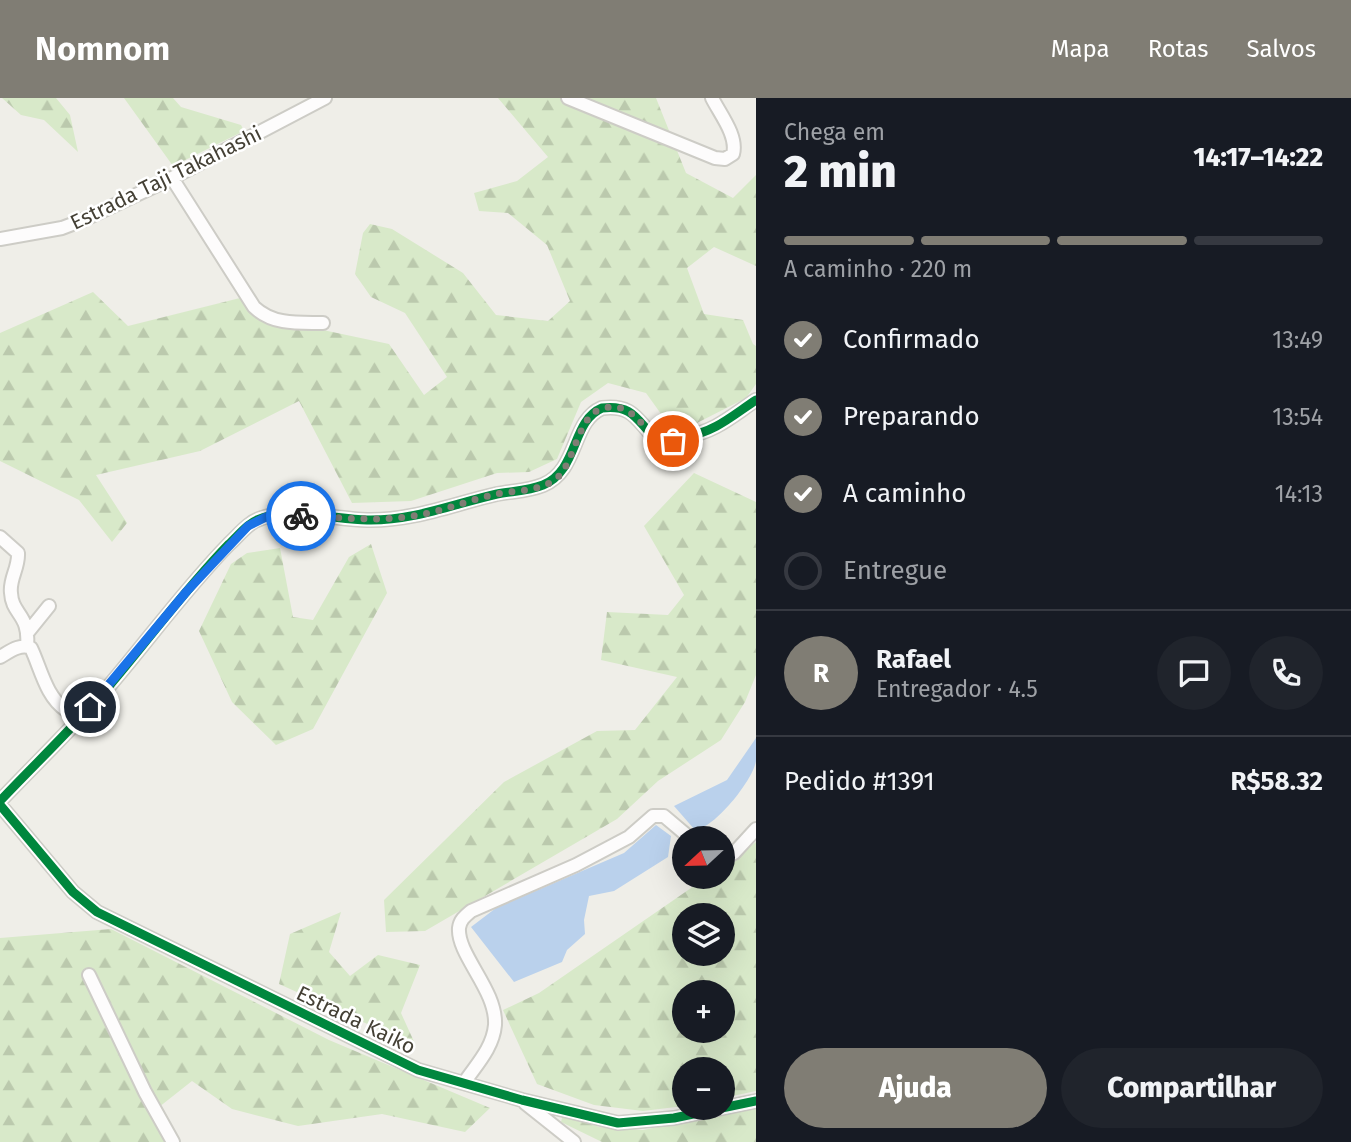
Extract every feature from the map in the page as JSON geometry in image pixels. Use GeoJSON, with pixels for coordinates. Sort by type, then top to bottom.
{"type":"FeatureCollection","features":[{"type":"Feature","properties":{"kind":"street","name":"Estrada Taji Takahashi"},"geometry":{"type":"LineString","coordinates":[[0,239],[62,229],[172,178],[326,98]]}},
{"type":"Feature","properties":{"kind":"street"},"geometry":{"type":"LineString","coordinates":[[568,98],[715,158],[725,159],[733,154],[735,147],[712,98]]}},
{"type":"Feature","properties":{"kind":"street"},"geometry":{"type":"LineString","coordinates":[[172,178],[261,314],[292,323],[323,323]]}},
{"type":"Feature","properties":{"kind":"street"},"geometry":{"type":"LineString","coordinates":[[0,803],[108,688],[221,553],[254,522],[266,517],[288,515],[392,519],[528,490],[553,480],[564,470],[586,422],[597,410],[609,407],[627,409],[659,442],[666,442],[699,435],[723,423],[756,400]]}},
{"type":"Feature","properties":{"kind":"street"},"geometry":{"type":"LineString","coordinates":[[0,537],[18,554],[19,561],[10,589],[26,623],[27,646]]}},
{"type":"Feature","properties":{"kind":"street"},"geometry":{"type":"LineString","coordinates":[[28,632],[49,606]]}},
{"type":"Feature","properties":{"kind":"street"},"geometry":{"type":"LineString","coordinates":[[0,657],[15,648],[31,648],[44,680],[62,707],[71,711],[80,709],[89,687]]}},
{"type":"Feature","properties":{"kind":"street","name":"Estrada Kaiko"},"geometry":{"type":"LineString","coordinates":[[0,803],[73,892],[97,912],[418,1070],[522,1100],[618,1123],[674,1118],[756,1101]]}},
{"type":"Feature","properties":{"kind":"street"},"geometry":{"type":"LineString","coordinates":[[464,1083],[489,1046],[495,1023],[490,997],[462,943],[459,929],[463,918],[471,911],[576,865],[629,838],[653,816],[664,816],[676,826]]}},
{"type":"Feature","properties":{"kind":"street"},"geometry":{"type":"LineString","coordinates":[[735,852],[756,829]]}},
{"type":"Feature","properties":{"kind":"street"},"geometry":{"type":"LineString","coordinates":[[89,975],[145,1092],[173,1142]]}},
{"type":"Feature","properties":{"kind":"street"},"geometry":{"type":"LineString","coordinates":[[522,1100],[569,1140]]}},
{"type":"Feature","properties":{"kind":"green space"},"geometry":{"type":"Polygon","coordinates":[[[2,98],[56,98],[70,115],[78,152],[44,120],[21,115],[2,98]]]}},
{"type":"Feature","properties":{"kind":"green space"},"geometry":{"type":"Polygon","coordinates":[[[124,98],[173,98],[181,107],[241,125],[244,131],[173,166],[124,98]]]}},
{"type":"Feature","properties":{"kind":"green space"},"geometry":{"type":"Polygon","coordinates":[[[498,98],[656,98],[686,173],[733,198],[756,175],[756,266],[714,247],[687,268],[704,314],[743,320],[756,346],[756,384],[746,398],[695,424],[669,425],[646,393],[608,383],[581,402],[557,459],[529,472],[497,473],[411,501],[352,503],[299,401],[200,451],[96,475],[127,523],[112,542],[79,500],[0,461],[0,333],[93,292],[128,326],[244,297],[271,319],[389,344],[424,395],[447,377],[405,313],[371,297],[355,274],[363,233],[370,224],[392,229],[463,273],[496,315],[548,321],[570,301],[547,245],[508,213],[479,211],[474,193],[517,181],[548,157],[498,98]]]}},
{"type":"Feature","properties":{"kind":"green space"},"geometry":{"type":"Polygon","coordinates":[[[694,473],[756,502],[756,675],[745,702],[721,740],[658,781],[617,819],[425,931],[386,932],[384,900],[504,782],[597,731],[635,730],[677,677],[601,660],[607,612],[668,615],[684,595],[644,526],[694,473]]]}},
{"type":"Feature","properties":{"kind":"green space"},"geometry":{"type":"Polygon","coordinates":[[[371,544],[387,593],[313,729],[276,745],[232,702],[199,631],[231,564],[247,553],[280,548],[293,617],[313,620],[349,557],[371,544]]]}},
{"type":"Feature","properties":{"kind":"green space"},"geometry":{"type":"Polygon","coordinates":[[[756,842],[756,1091],[735,1095],[735,1057],[672,1057],[672,1107],[643,1111],[594,1105],[537,1084],[503,1010],[539,993],[690,889],[735,889],[735,857],[756,842]]]}},
{"type":"Feature","properties":{"kind":"green space"},"geometry":{"type":"Polygon","coordinates":[[[341,912],[329,952],[350,976],[378,955],[420,965],[401,1013],[416,1046],[279,984],[290,934],[341,912]]]}},
{"type":"Feature","properties":{"kind":"green space"},"geometry":{"type":"Polygon","coordinates":[[[111,929],[329,1040],[490,1108],[465,1132],[382,1114],[298,1126],[232,1109],[192,1081],[154,1111],[174,1142],[0,1142],[0,938],[111,929]]]}},
{"type":"Feature","properties":{"kind":"green space"},"geometry":{"type":"Polygon","coordinates":[[[756,1107],[756,1142],[602,1142],[561,1122],[563,1114],[599,1127],[643,1130],[692,1120],[735,1120],[735,1111],[756,1107]]]}},
{"type":"Feature","properties":{"kind":"water"},"geometry":{"type":"Polygon","coordinates":[[[756,738],[756,761],[748,780],[732,802],[713,821],[705,826],[692,826],[674,806],[727,780],[756,738]]]}},
{"type":"Feature","properties":{"kind":"water"},"geometry":{"type":"Polygon","coordinates":[[[656,825],[671,836],[668,857],[614,891],[589,896],[584,920],[585,934],[567,950],[562,962],[514,982],[471,927],[496,908],[624,853],[656,825]]]}},
{"type":"Feature","properties":{"kind":"cycle path"},"geometry":{"type":"LineString","coordinates":[[0,801],[96,701],[213,561],[252,522],[286,514],[367,520],[401,518],[497,494],[532,489],[555,478],[563,468],[585,423],[592,414],[602,408],[629,412],[659,442],[663,442],[706,431],[756,400]]}},
{"type":"Feature","properties":{"kind":"cycle path"},"geometry":{"type":"LineString","coordinates":[[0,805],[73,892],[97,912],[418,1070],[522,1100],[618,1123],[674,1118],[756,1101]]}},
{"type":"Feature","properties":{"kind":"way so far"},"geometry":{"type":"LineString","coordinates":[[301,516],[366,520],[416,516],[486,497],[541,486],[564,470],[586,422],[602,408],[627,409],[659,442],[673,441]]}},
{"type":"Feature","properties":{"kind":"route"},"geometry":{"type":"LineString","coordinates":[[90,707],[187,591],[248,526],[266,517],[301,516]]}}]}
